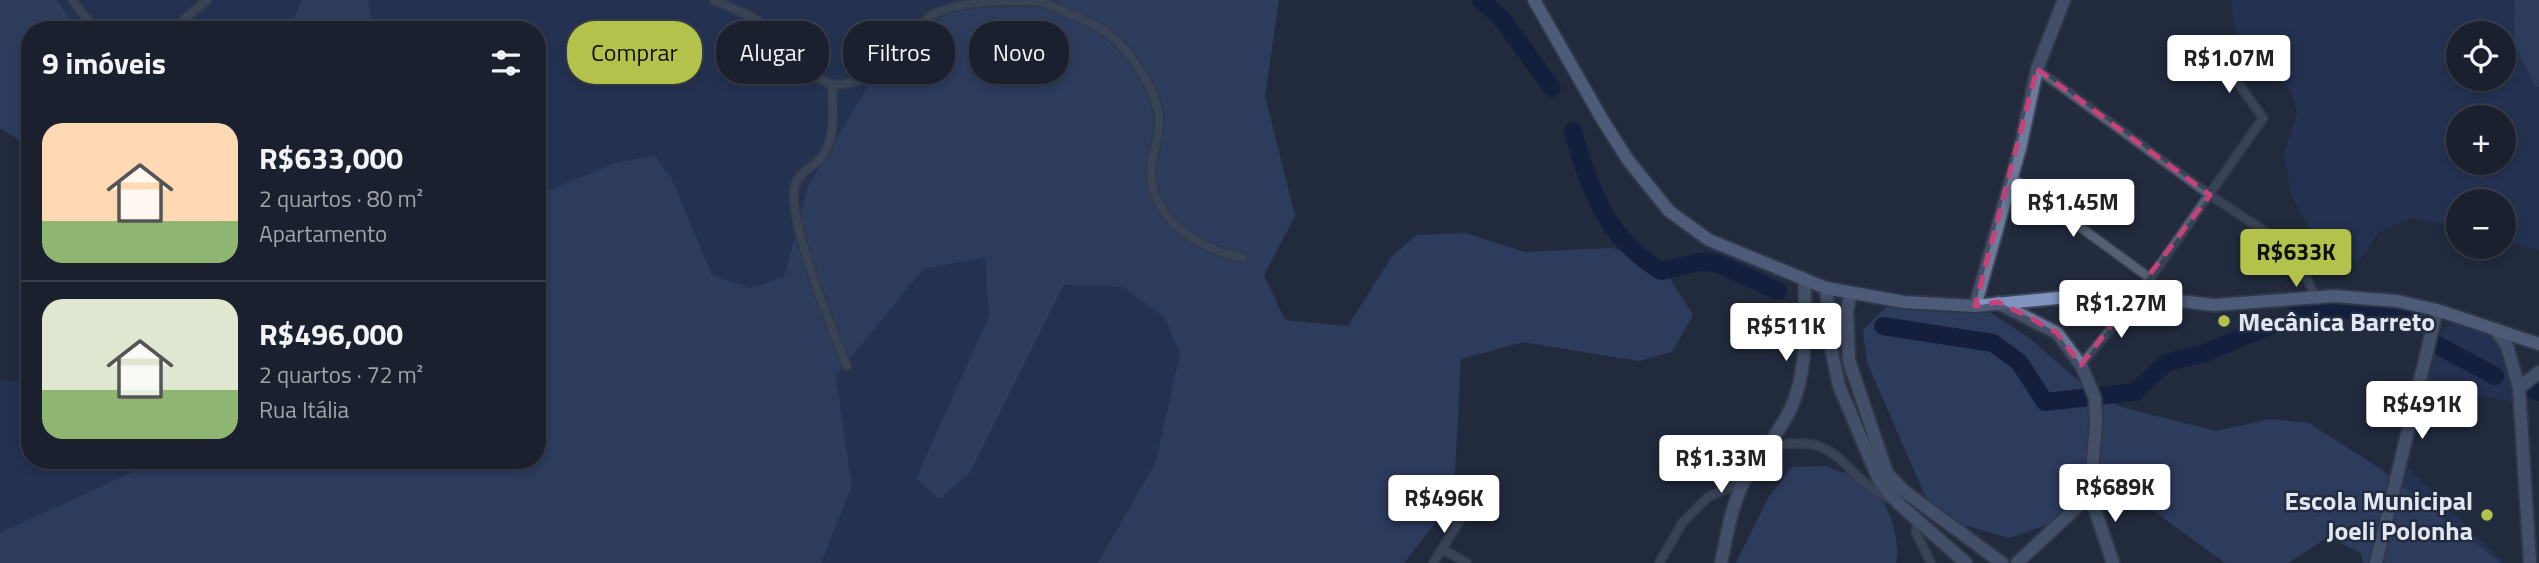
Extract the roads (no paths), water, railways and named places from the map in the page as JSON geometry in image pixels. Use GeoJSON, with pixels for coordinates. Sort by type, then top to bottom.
{"type":"FeatureCollection","features":[{"type":"Feature","properties":{"kind":"main road"},"geometry":{"type":"LineString","coordinates":[[1534,0],[1628,160],[1669,211],[1709,240],[1805,281],[1851,294],[1975,306],[2110,293],[2214,305],[2317,300],[2334,296],[2397,301],[2437,310],[2539,344]]}},
{"type":"Feature","properties":{"kind":"street"},"geometry":{"type":"LineString","coordinates":[[72,0],[89,21]]}},
{"type":"Feature","properties":{"kind":"street"},"geometry":{"type":"LineString","coordinates":[[182,21],[207,0]]}},
{"type":"Feature","properties":{"kind":"street"},"geometry":{"type":"LineString","coordinates":[[715,0],[760,21],[787,44],[810,72],[832,85],[873,77],[895,55],[906,37],[940,10],[959,4],[1018,0],[1051,6],[1104,30],[1134,61],[1156,103],[1159,123],[1151,170],[1153,188],[1168,219],[1214,249],[1243,258]]}},
{"type":"Feature","properties":{"kind":"street"},"geometry":{"type":"LineString","coordinates":[[1975,306],[2012,177],[2037,69],[2064,0]]}},
{"type":"Feature","properties":{"kind":"street"},"geometry":{"type":"LineString","coordinates":[[2081,365],[2151,279],[2263,118],[2226,66],[2212,55]]}},
{"type":"Feature","properties":{"kind":"street"},"geometry":{"type":"LineString","coordinates":[[2037,69],[2210,195],[2276,239]]}},
{"type":"Feature","properties":{"kind":"street"},"geometry":{"type":"LineString","coordinates":[[832,85],[831,142],[817,162],[800,175],[794,194],[798,225],[847,366]]}},
{"type":"Feature","properties":{"kind":"street"},"geometry":{"type":"LineString","coordinates":[[2012,177],[2151,279]]}},
{"type":"Feature","properties":{"kind":"street"},"geometry":{"type":"LineString","coordinates":[[2290,265],[2307,279],[2317,300]]}},
{"type":"Feature","properties":{"kind":"street"},"geometry":{"type":"LineString","coordinates":[[1721,563],[1733,508],[1744,481],[1791,408],[1799,384],[1803,358],[1805,281]]}},
{"type":"Feature","properties":{"kind":"street"},"geometry":{"type":"LineString","coordinates":[[1826,288],[1830,348],[1839,386],[1879,480],[1898,503]]}},
{"type":"Feature","properties":{"kind":"street"},"geometry":{"type":"LineString","coordinates":[[1851,294],[1847,310],[1849,361],[1887,473],[1904,491],[2002,563]]}},
{"type":"Feature","properties":{"kind":"street"},"geometry":{"type":"LineString","coordinates":[[1998,302],[2057,333],[2081,365],[2095,398],[2096,424],[2090,495],[2113,563]]}},
{"type":"Feature","properties":{"kind":"street"},"geometry":{"type":"LineString","coordinates":[[2376,563],[2437,310]]}},
{"type":"Feature","properties":{"kind":"street"},"geometry":{"type":"LineString","coordinates":[[2495,329],[2507,346],[2516,368],[2519,388],[2530,563]]}},
{"type":"Feature","properties":{"kind":"street"},"geometry":{"type":"LineString","coordinates":[[2519,388],[2539,372]]}},
{"type":"Feature","properties":{"kind":"street"},"geometry":{"type":"LineString","coordinates":[[1768,447],[1798,441],[1826,447],[1849,464],[1874,491],[1898,503],[1917,518],[1966,563]]}},
{"type":"Feature","properties":{"kind":"street"},"geometry":{"type":"LineString","coordinates":[[1659,563],[1683,522],[1708,497],[1744,481]]}},
{"type":"Feature","properties":{"kind":"street"},"geometry":{"type":"LineString","coordinates":[[1433,563],[1478,492]]}},
{"type":"Feature","properties":{"kind":"street"},"geometry":{"type":"LineString","coordinates":[[2017,563],[2090,495]]}},
{"type":"Feature","properties":{"kind":"street"},"geometry":{"type":"LineString","coordinates":[[1917,518],[1916,534],[1931,563]]}},
{"type":"Feature","properties":{"kind":"street"},"geometry":{"type":"LineString","coordinates":[[1442,550],[1467,563]]}},
{"type":"Feature","properties":{"kind":"waterway"},"geometry":{"type":"LineString","coordinates":[[1481,0],[1502,19],[1552,88]]}},
{"type":"Feature","properties":{"kind":"waterway"},"geometry":{"type":"LineString","coordinates":[[1573,131],[1586,173],[1603,211],[1627,244],[1642,258],[1661,271],[1699,262],[1716,263],[1778,291]]}},
{"type":"Feature","properties":{"kind":"waterway"},"geometry":{"type":"LineString","coordinates":[[2296,314],[2339,309],[2403,317]]}},
{"type":"Feature","properties":{"kind":"waterway"},"geometry":{"type":"LineString","coordinates":[[1883,326],[1993,343],[2019,362],[2045,402],[2135,392],[2166,363],[2205,353],[2271,325]]}},
{"type":"Feature","properties":{"kind":"waterway"},"geometry":{"type":"LineString","coordinates":[[2437,345],[2495,376]]}},
{"type":"Feature","properties":{"kind":"waterway"},"geometry":{"type":"LineString","coordinates":[[2531,389],[2539,392]]}},
{"type":"Feature","properties":{"kind":"place","name":"Mecânica Barreto"},"geometry":{"type":"Point","coordinates":[2224,321]}},
{"type":"Feature","properties":{"kind":"place","name":"Escola Municipal Joeli Polonha"},"geometry":{"type":"Point","coordinates":[2487,515]}}]}
